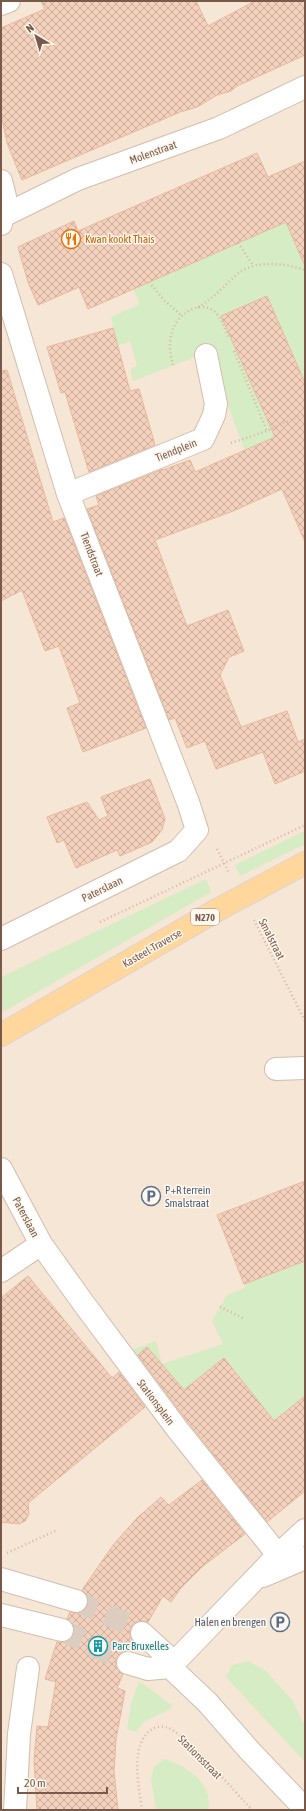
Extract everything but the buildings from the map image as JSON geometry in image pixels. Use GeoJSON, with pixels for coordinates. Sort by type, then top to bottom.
{"type":"FeatureCollection","features":[{"type":"Feature","properties":{"kind":"main road","name":"Kasteel-Traverse"},"geometry":{"type":"LineString","coordinates":[[1,1035],[241,896],[305,863]]}},
{"type":"Feature","properties":{"kind":"street"},"geometry":{"type":"LineString","coordinates":[[1,4],[9,1]]}},
{"type":"Feature","properties":{"kind":"street","name":"Molenstraat"},"geometry":{"type":"LineString","coordinates":[[1,219],[78,179],[219,128],[305,87]]}},
{"type":"Feature","properties":{"kind":"street"},"geometry":{"type":"LineString","coordinates":[[1,181],[5,197],[1,219]]}},
{"type":"Feature","properties":{"kind":"street","name":"Tiendstraat"},"geometry":{"type":"LineString","coordinates":[[1,274],[68,494],[188,802],[197,830]]}},
{"type":"Feature","properties":{"kind":"street","name":"Tiendplein"},"geometry":{"type":"LineString","coordinates":[[68,494],[203,439],[214,415],[216,404],[206,355]]}},
{"type":"Feature","properties":{"kind":"street","name":"Paterslaan"},"geometry":{"type":"LineString","coordinates":[[1,939],[178,851],[197,830]]}},
{"type":"Feature","properties":{"kind":"street"},"geometry":{"type":"LineString","coordinates":[[276,1068],[305,1068]]}},
{"type":"Feature","properties":{"kind":"street","name":"Paterslaan"},"geometry":{"type":"LineString","coordinates":[[1,1169],[41,1244]]}},
{"type":"Feature","properties":{"kind":"street"},"geometry":{"type":"LineString","coordinates":[[1,1271],[41,1244]]}},
{"type":"Feature","properties":{"kind":"street","name":"Stationsplein"},"geometry":{"type":"LineString","coordinates":[[41,1244],[178,1430],[278,1555]]}},
{"type":"Feature","properties":{"kind":"street"},"geometry":{"type":"LineString","coordinates":[[128,1663],[148,1669],[170,1667],[278,1555],[305,1530]]}},
{"type":"Feature","properties":{"kind":"street"},"geometry":{"type":"LineString","coordinates":[[256,1579],[305,1558]]}},
{"type":"Feature","properties":{"kind":"street"},"geometry":{"type":"LineString","coordinates":[[1,1579],[76,1601]]}},
{"type":"Feature","properties":{"kind":"street"},"geometry":{"type":"LineString","coordinates":[[1,1616],[62,1630]]}},
{"type":"Feature","properties":{"kind":"street"},"geometry":{"type":"LineString","coordinates":[[142,1633],[166,1655],[170,1667],[207,1702],[249,1750],[305,1809]]}},
{"type":"Feature","properties":{"kind":"street"},"geometry":{"type":"LineString","coordinates":[[15,1810],[19,1734],[28,1668]]}},
{"type":"Feature","properties":{"kind":"path"},"geometry":{"type":"LineString","coordinates":[[238,243],[253,265]]}},
{"type":"Feature","properties":{"kind":"path"},"geometry":{"type":"LineString","coordinates":[[195,308],[213,297],[238,274],[253,265],[290,265],[305,270]]}},
{"type":"Feature","properties":{"kind":"path"},"geometry":{"type":"LineString","coordinates":[[149,282],[164,300],[182,316]]}},
{"type":"Feature","properties":{"kind":"path"},"geometry":{"type":"LineString","coordinates":[[205,435],[220,447],[267,431],[305,414]]}},
{"type":"Feature","properties":{"kind":"path"},"geometry":{"type":"LineString","coordinates":[[95,924],[305,825]]}},
{"type":"Feature","properties":{"kind":"path","name":"Smalstraat"},"geometry":{"type":"LineString","coordinates":[[224,864],[305,1021]]}},
{"type":"Feature","properties":{"kind":"path"},"geometry":{"type":"LineString","coordinates":[[220,1307],[243,1318]]}},
{"type":"Feature","properties":{"kind":"path"},"geometry":{"type":"LineString","coordinates":[[1,1556],[57,1530]]}},
{"type":"Feature","properties":{"kind":"path","name":"Stationsstraat"},"geometry":{"type":"LineString","coordinates":[[142,1810],[137,1770],[140,1744],[145,1734],[154,1728],[166,1726],[182,1736],[252,1810]]}},
{"type":"Feature","properties":{"kind":"shaded area"},"geometry":{"type":"Polygon","coordinates":[[[1,1],[305,1],[305,1810],[1,1810],[1,1]]]}},
{"type":"Feature","properties":{"kind":"green space"},"geometry":{"type":"Polygon","coordinates":[[[286,222],[297,247],[305,243],[305,447],[245,451],[208,352],[133,381],[130,369],[137,366],[130,341],[118,346],[111,317],[140,304],[133,289],[286,222]]]}},
{"type":"Feature","properties":{"kind":"green space"},"geometry":{"type":"Polygon","coordinates":[[[305,831],[305,844],[240,876],[235,865],[305,831]]]}},
{"type":"Feature","properties":{"kind":"green space"},"geometry":{"type":"Polygon","coordinates":[[[206,879],[211,892],[1,1013],[1,977],[206,879]]]}},
{"type":"Feature","properties":{"kind":"green space"},"geometry":{"type":"Polygon","coordinates":[[[305,1261],[305,1396],[274,1421],[224,1358],[166,1405],[126,1352],[156,1341],[162,1364],[223,1344],[212,1321],[227,1295],[245,1288],[244,1284],[305,1261]]]}},
{"type":"Feature","properties":{"kind":"green space"},"geometry":{"type":"Polygon","coordinates":[[[248,1661],[266,1671],[293,1701],[305,1727],[305,1762],[226,1677],[232,1665],[248,1661]]]}},
{"type":"Feature","properties":{"kind":"green space"},"geometry":{"type":"Polygon","coordinates":[[[139,1681],[173,1706],[163,1713],[149,1719],[140,1726],[136,1732],[127,1729],[131,1704],[139,1681]]]}},
{"type":"Feature","properties":{"kind":"green space"},"geometry":{"type":"Polygon","coordinates":[[[164,1759],[189,1771],[203,1784],[209,1801],[208,1810],[156,1810],[151,1778],[154,1767],[164,1759]]]}},
{"type":"Feature","properties":{"kind":"tunnel"},"geometry":{"type":"LineString","coordinates":[[76,1601],[132,1626],[142,1633]]}},
{"type":"Feature","properties":{"kind":"tunnel"},"geometry":{"type":"LineString","coordinates":[[62,1630],[128,1663]]}},
{"type":"Feature","properties":{"kind":"place","name":"Kwan kookt Thais"},"geometry":{"type":"Point","coordinates":[71,239]}},
{"type":"Feature","properties":{"kind":"place","name":"P+R terrein Smalstraat"},"geometry":{"type":"Point","coordinates":[151,1196]}},
{"type":"Feature","properties":{"kind":"place","name":"Halen en brengen"},"geometry":{"type":"Point","coordinates":[280,1622]}},
{"type":"Feature","properties":{"kind":"place","name":"Parc Bruxelles"},"geometry":{"type":"Point","coordinates":[98,1646]}}]}
